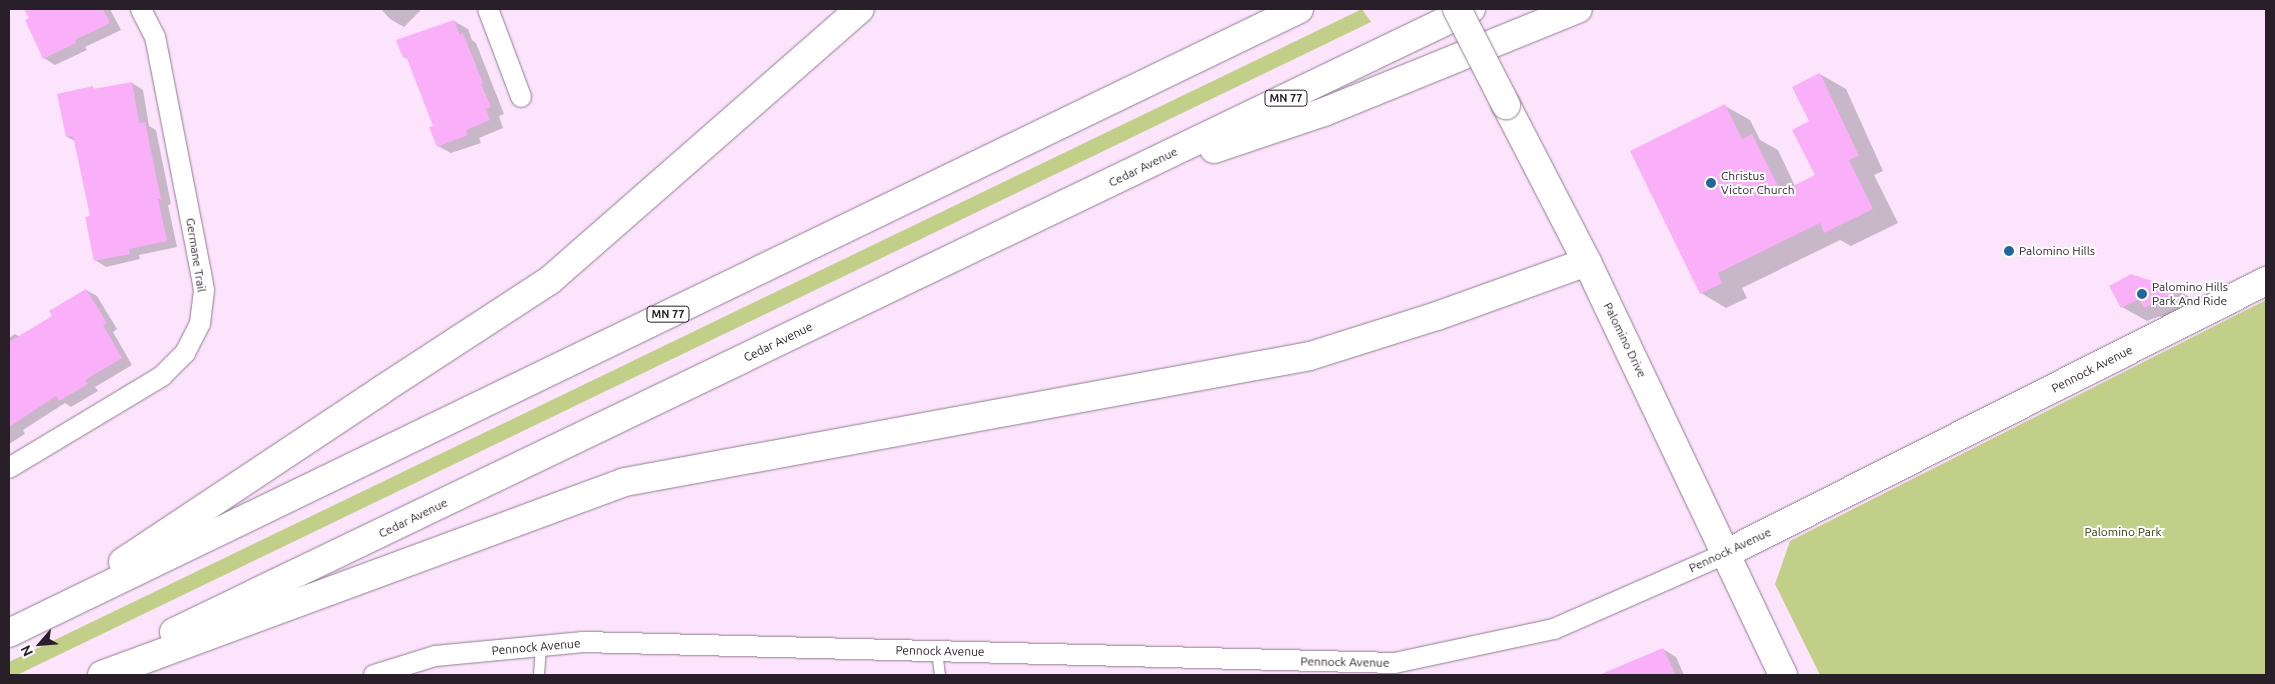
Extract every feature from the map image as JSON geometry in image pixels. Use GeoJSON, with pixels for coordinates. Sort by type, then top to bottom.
{"type":"FeatureCollection","features":[{"type":"Feature","properties":{"kind":"main road"},"geometry":{"type":"LineString","coordinates":[[38,619],[549,281],[860,9]]}},
{"type":"Feature","properties":{"kind":"main road","name":"MN 77"},"geometry":{"type":"LineString","coordinates":[[9,633],[1299,9]]}},
{"type":"Feature","properties":{"kind":"main road","name":"Palomino Drive"},"geometry":{"type":"LineString","coordinates":[[1458,9],[1587,262],[1727,553],[1783,675]]}},
{"type":"Feature","properties":{"kind":"main road","name":"Cedar Avenue"},"geometry":{"type":"LineString","coordinates":[[85,675],[1471,9]]}},
{"type":"Feature","properties":{"kind":"main road"},"geometry":{"type":"LineString","coordinates":[[1101,187],[1324,112],[1578,9]]}},
{"type":"Feature","properties":{"kind":"main road"},"geometry":{"type":"LineString","coordinates":[[102,675],[625,482],[1310,356],[1437,316],[1587,262]]}},
{"type":"Feature","properties":{"kind":"main road","name":"Pennock Avenue"},"geometry":{"type":"LineString","coordinates":[[1727,553],[2266,281]]}},
{"type":"Feature","properties":{"kind":"street","name":"Germane Trail"},"geometry":{"type":"LineString","coordinates":[[9,468],[162,376],[185,352],[200,323],[204,290],[202,273],[155,37],[141,9]]}},
{"type":"Feature","properties":{"kind":"street"},"geometry":{"type":"LineString","coordinates":[[488,9],[521,97]]}},
{"type":"Feature","properties":{"kind":"street","name":"Pennock Avenue"},"geometry":{"type":"LineString","coordinates":[[374,675],[435,656],[583,642],[1395,663],[1554,629],[1727,553]]}},
{"type":"Feature","properties":{"kind":"lane"},"geometry":{"type":"LineString","coordinates":[[539,675],[541,646]]}},
{"type":"Feature","properties":{"kind":"lane"},"geometry":{"type":"LineString","coordinates":[[937,651],[940,675]]}},
{"type":"Feature","properties":{"kind":"green space"},"geometry":{"type":"Polygon","coordinates":[[[1362,9],[1371,22],[17,675],[9,675],[9,662],[1362,9]]]}},
{"type":"Feature","properties":{"kind":"green space","name":"Palomino Park"},"geometry":{"type":"Polygon","coordinates":[[[2266,300],[2266,675],[1820,675],[1775,584],[1790,541],[2266,300]]]}},
{"type":"Feature","properties":{"kind":"building"},"geometry":{"type":"Polygon","coordinates":[[[24,9],[103,9],[110,23],[75,40],[76,43],[43,59],[25,20],[29,18],[24,9]]]}},
{"type":"Feature","properties":{"kind":"building"},"geometry":{"type":"Polygon","coordinates":[[[454,20],[460,35],[463,33],[483,83],[481,84],[491,107],[486,109],[490,120],[466,130],[468,135],[437,147],[429,127],[433,126],[406,56],[403,58],[396,40],[454,20]]]}},
{"type":"Feature","properties":{"kind":"building","name":"Christus Victor Church"},"geometry":{"type":"Polygon","coordinates":[[[1820,73],[1859,156],[1849,160],[1873,209],[1824,233],[1820,223],[1718,273],[1722,283],[1700,294],[1630,151],[1725,104],[1742,139],[1752,134],[1781,192],[1815,175],[1792,130],[1809,121],[1792,87],[1820,73]]]}},
{"type":"Feature","properties":{"kind":"building"},"geometry":{"type":"Polygon","coordinates":[[[132,82],[139,123],[145,122],[161,199],[158,199],[167,241],[129,249],[130,254],[94,261],[85,217],[90,216],[73,136],[66,137],[57,94],[93,86],[93,89],[132,82]]]}},
{"type":"Feature","properties":{"kind":"building","name":"Palomino Hills Park And Ride"},"geometry":{"type":"Polygon","coordinates":[[[2131,274],[2180,290],[2144,308],[2139,299],[2121,308],[2109,286],[2131,274]]]}},
{"type":"Feature","properties":{"kind":"building"},"geometry":{"type":"Polygon","coordinates":[[[86,289],[107,323],[103,325],[122,358],[85,380],[88,384],[59,401],[56,396],[9,427],[9,342],[52,316],[49,311],[86,289]]]}},
{"type":"Feature","properties":{"kind":"building"},"geometry":{"type":"Polygon","coordinates":[[[1663,648],[1676,675],[1599,675],[1663,648]]]}},
{"type":"Feature","properties":{"kind":"place","name":"Christus Victor Church"},"geometry":{"type":"Point","coordinates":[1711,183]}},
{"type":"Feature","properties":{"kind":"place","name":"Palomino Hills"},"geometry":{"type":"Point","coordinates":[2009,251]}},
{"type":"Feature","properties":{"kind":"place","name":"Palomino Hills Park And Ride"},"geometry":{"type":"Point","coordinates":[2142,294]}}]}
